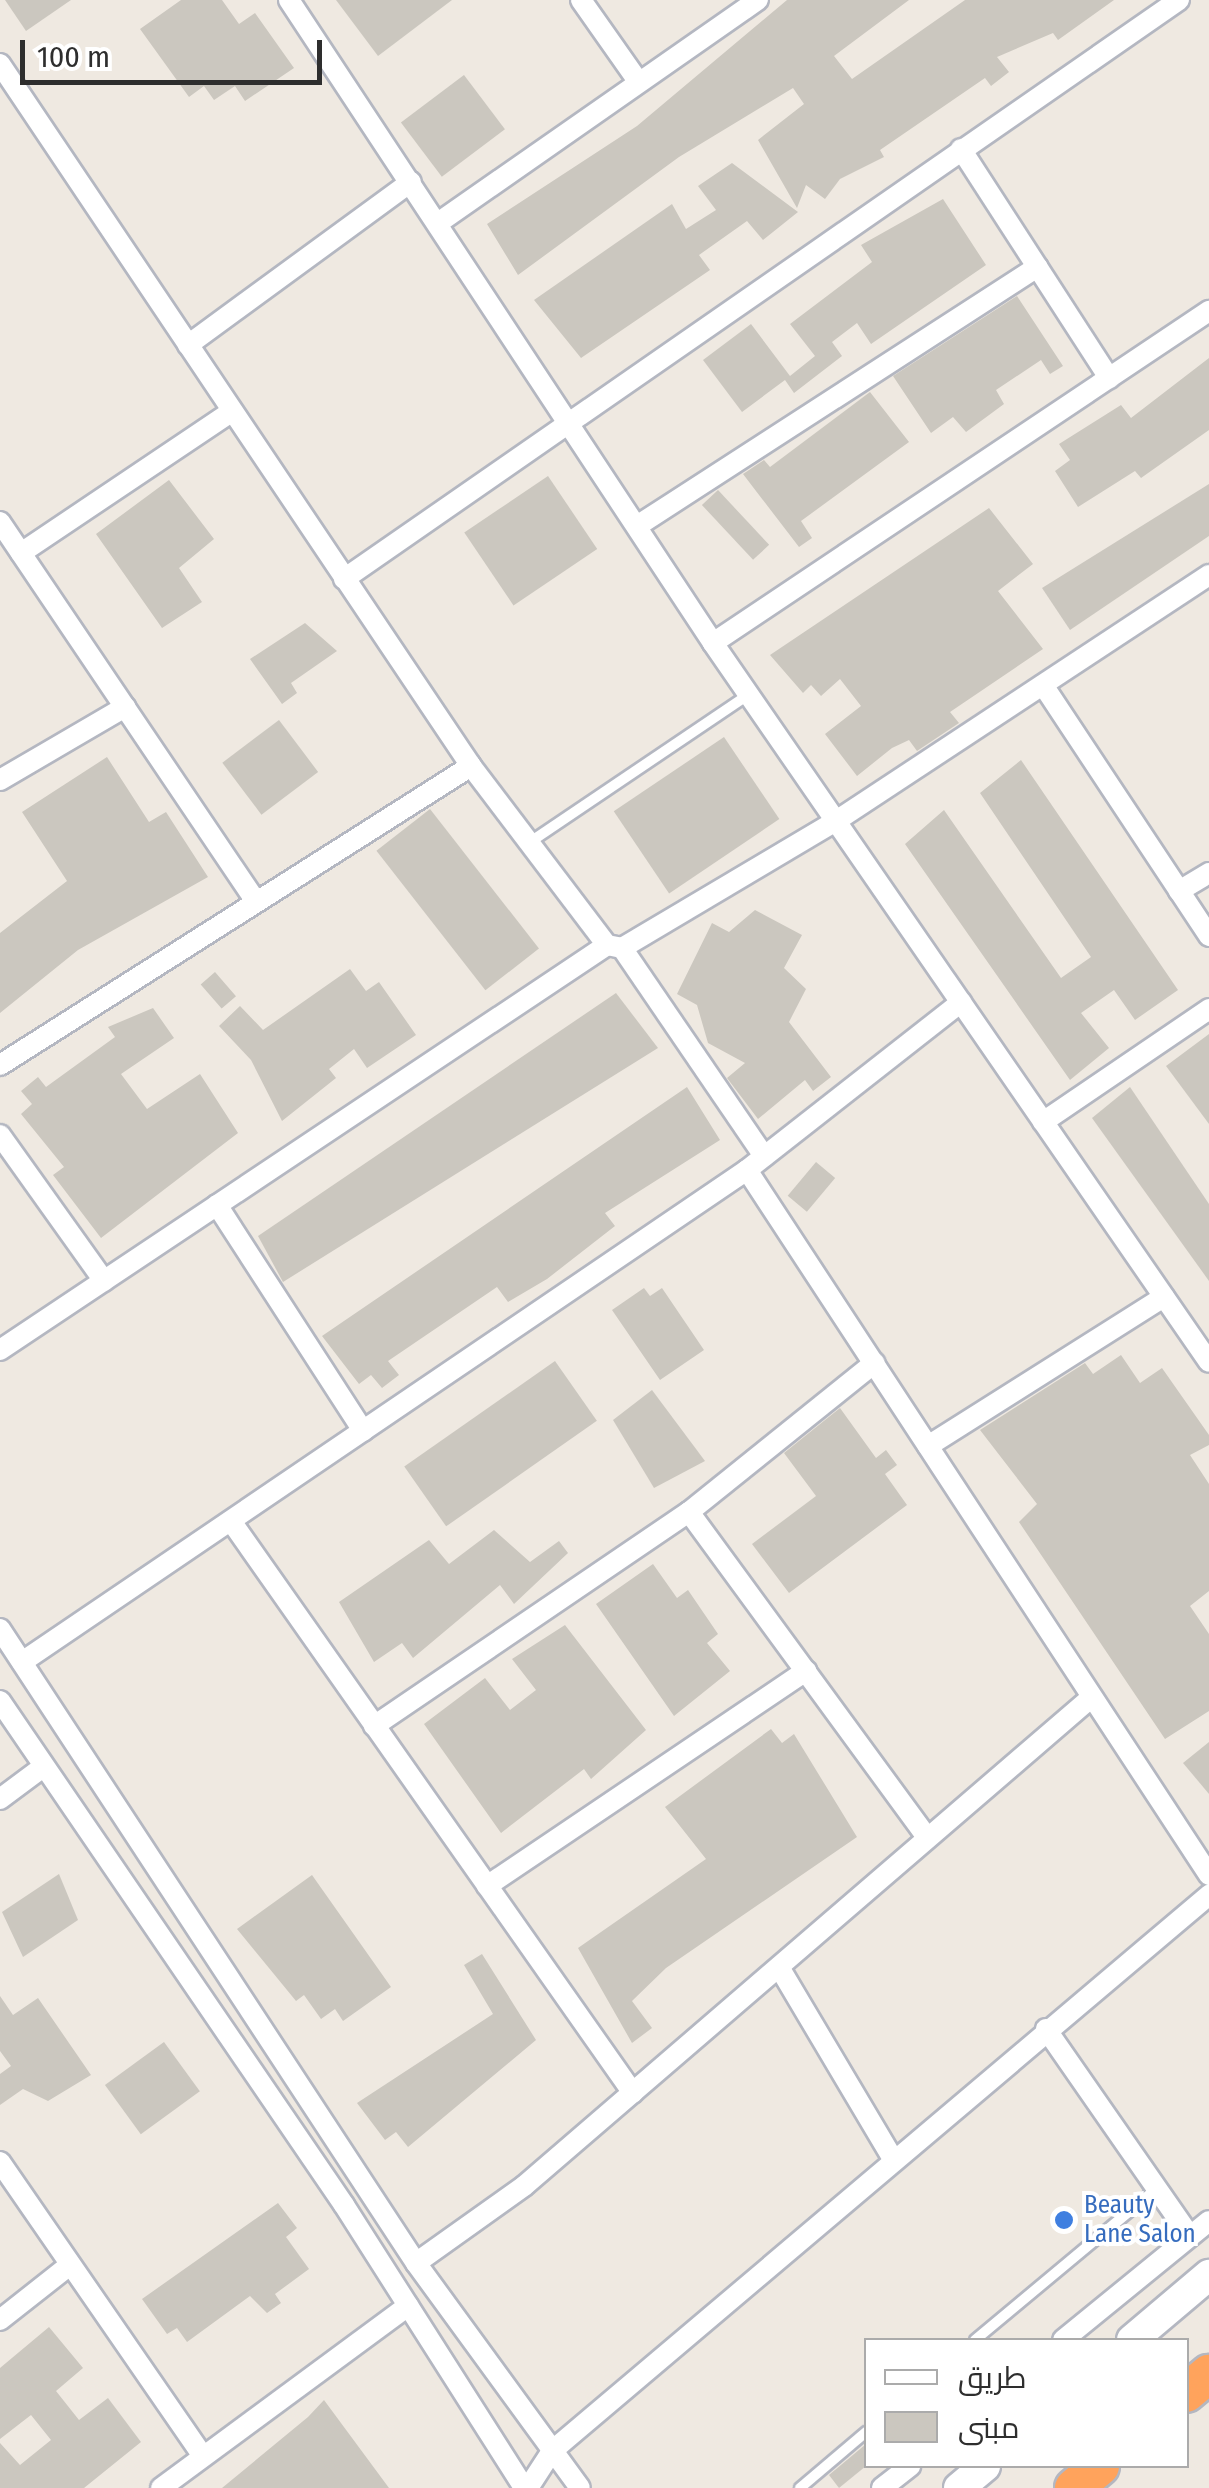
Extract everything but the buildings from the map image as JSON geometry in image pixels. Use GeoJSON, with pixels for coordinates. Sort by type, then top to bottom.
{"type":"FeatureCollection","features":[{"type":"Feature","properties":{"kind":"highway"},"geometry":{"type":"LineString","coordinates":[[1189,2390],[1209,2374]]}},
{"type":"Feature","properties":{"kind":"highway"},"geometry":{"type":"LineString","coordinates":[[1074,2488],[1098,2468]]}},
{"type":"Feature","properties":{"kind":"main road"},"geometry":{"type":"LineString","coordinates":[[1134,2338],[1209,2275]]}},
{"type":"Feature","properties":{"kind":"main road"},"geometry":{"type":"LineString","coordinates":[[959,2488],[983,2468]]}},
{"type":"Feature","properties":{"kind":"street"},"geometry":{"type":"LineString","coordinates":[[289,0],[713,643],[1209,1362]]}},
{"type":"Feature","properties":{"kind":"street"},"geometry":{"type":"LineString","coordinates":[[581,0],[638,81]]}},
{"type":"Feature","properties":{"kind":"street"},"geometry":{"type":"LineString","coordinates":[[438,223],[758,0]]}},
{"type":"Feature","properties":{"kind":"street"},"geometry":{"type":"LineString","coordinates":[[344,579],[1166,3]]}},
{"type":"Feature","properties":{"kind":"street"},"geometry":{"type":"LineString","coordinates":[[0,64],[471,766],[614,946],[756,1163],[874,1363],[1209,1874]]}},
{"type":"Feature","properties":{"kind":"street"},"geometry":{"type":"LineString","coordinates":[[961,150],[1109,378]]}},
{"type":"Feature","properties":{"kind":"street"},"geometry":{"type":"LineString","coordinates":[[188,345],[411,182]]}},
{"type":"Feature","properties":{"kind":"street"},"geometry":{"type":"LineString","coordinates":[[637,526],[1037,267]]}},
{"type":"Feature","properties":{"kind":"street"},"geometry":{"type":"LineString","coordinates":[[713,643],[1209,311]]}},
{"type":"Feature","properties":{"kind":"street"},"geometry":{"type":"LineString","coordinates":[[21,553],[232,411]]}},
{"type":"Feature","properties":{"kind":"street"},"geometry":{"type":"LineString","coordinates":[[0,522],[256,902]]}},
{"type":"Feature","properties":{"kind":"street"},"geometry":{"type":"LineString","coordinates":[[0,1350],[614,946],[836,821],[1209,576]]}},
{"type":"Feature","properties":{"kind":"street"},"geometry":{"type":"LineString","coordinates":[[1042,685],[1209,936]]}},
{"type":"Feature","properties":{"kind":"street"},"geometry":{"type":"LineString","coordinates":[[0,780],[124,706]]}},
{"type":"Feature","properties":{"kind":"street"},"geometry":{"type":"LineString","coordinates":[[0,1066],[471,766]]}},
{"type":"Feature","properties":{"kind":"street"},"geometry":{"type":"LineString","coordinates":[[1179,891],[1209,873]]}},
{"type":"Feature","properties":{"kind":"street"},"geometry":{"type":"LineString","coordinates":[[22,1662],[756,1163],[960,1002]]}},
{"type":"Feature","properties":{"kind":"street"},"geometry":{"type":"LineString","coordinates":[[1043,1122],[1209,1009]]}},
{"type":"Feature","properties":{"kind":"street"},"geometry":{"type":"LineString","coordinates":[[0,1135],[104,1281]]}},
{"type":"Feature","properties":{"kind":"street"},"geometry":{"type":"LineString","coordinates":[[217,1205],[363,1431]]}},
{"type":"Feature","properties":{"kind":"street"},"geometry":{"type":"LineString","coordinates":[[928,1446],[1164,1297]]}},
{"type":"Feature","properties":{"kind":"street"},"geometry":{"type":"LineString","coordinates":[[374,1726],[689,1512],[874,1363]]}},
{"type":"Feature","properties":{"kind":"street"},"geometry":{"type":"LineString","coordinates":[[689,1512],[928,1838]]}},
{"type":"Feature","properties":{"kind":"street"},"geometry":{"type":"LineString","coordinates":[[231,1521],[633,2092]]}},
{"type":"Feature","properties":{"kind":"street"},"geometry":{"type":"LineString","coordinates":[[0,1629],[416,2263],[580,2488]]}},
{"type":"Feature","properties":{"kind":"street"},"geometry":{"type":"LineString","coordinates":[[488,1886],[806,1672]]}},
{"type":"Feature","properties":{"kind":"street"},"geometry":{"type":"LineString","coordinates":[[416,2263],[633,2092],[1092,1696]]}},
{"type":"Feature","properties":{"kind":"street"},"geometry":{"type":"LineString","coordinates":[[0,1702],[408,2306],[526,2488],[552,2451],[891,2156],[1209,1896]]}},
{"type":"Feature","properties":{"kind":"street"},"geometry":{"type":"LineString","coordinates":[[0,1799],[44,1768]]}},
{"type":"Feature","properties":{"kind":"street"},"geometry":{"type":"LineString","coordinates":[[779,1967],[891,2156]]}},
{"type":"Feature","properties":{"kind":"street"},"geometry":{"type":"LineString","coordinates":[[1046,2029],[1190,2236]]}},
{"type":"Feature","properties":{"kind":"street"},"geometry":{"type":"LineString","coordinates":[[0,2162],[202,2456]]}},
{"type":"Feature","properties":{"kind":"street"},"geometry":{"type":"LineString","coordinates":[[1065,2338],[1209,2222]]}},
{"type":"Feature","properties":{"kind":"street"},"geometry":{"type":"LineString","coordinates":[[0,2320],[70,2265]]}},
{"type":"Feature","properties":{"kind":"street"},"geometry":{"type":"LineString","coordinates":[[161,2488],[408,2306]]}},
{"type":"Feature","properties":{"kind":"street"},"geometry":{"type":"LineString","coordinates":[[882,2488],[907,2468]]}},
{"type":"Feature","properties":{"kind":"lane"},"geometry":{"type":"LineString","coordinates":[[529,842],[749,695]]}},
{"type":"Feature","properties":{"kind":"lane"},"geometry":{"type":"LineString","coordinates":[[978,2338],[1156,2188]]}},
{"type":"Feature","properties":{"kind":"lane"},"geometry":{"type":"LineString","coordinates":[[800,2488],[864,2434]]}},
{"type":"Feature","properties":{"kind":"place","name":"Beauty Lane Salon"},"geometry":{"type":"Point","coordinates":[1064,2220]}}]}
